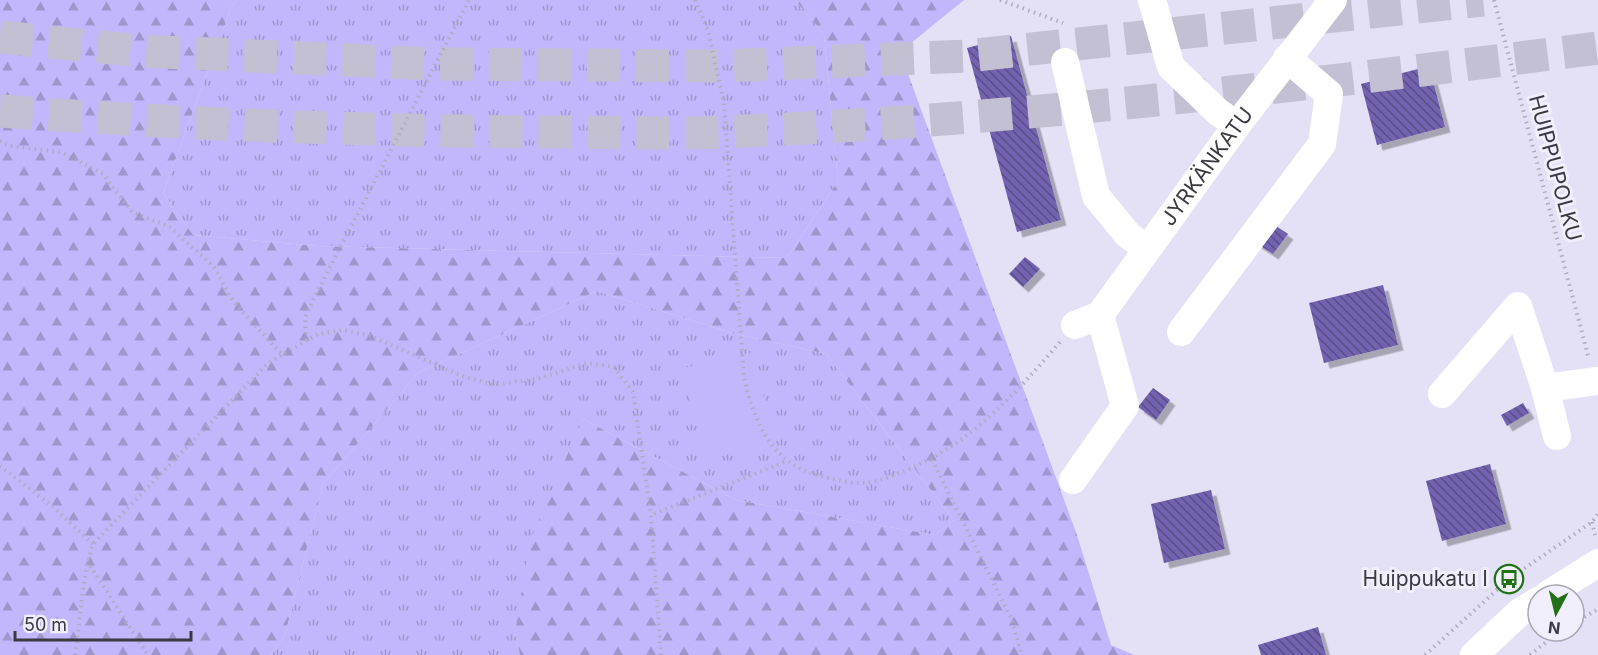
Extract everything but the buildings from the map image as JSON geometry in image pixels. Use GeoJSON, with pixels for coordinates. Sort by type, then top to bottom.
{"type":"FeatureCollection","features":[{"type":"Feature","properties":{"kind":"street"},"geometry":{"type":"LineString","coordinates":[[1152,0],[1171,68],[1218,112],[1237,125]]}},
{"type":"Feature","properties":{"kind":"street","name":"JYRKÄNKATU"},"geometry":{"type":"LineString","coordinates":[[1087,320],[1146,248],[1287,58],[1333,0]]}},
{"type":"Feature","properties":{"kind":"street"},"geometry":{"type":"LineString","coordinates":[[1181,332],[1322,144],[1329,94],[1287,58]]}},
{"type":"Feature","properties":{"kind":"street"},"geometry":{"type":"LineString","coordinates":[[1065,62],[1096,196],[1128,235],[1146,248]]}},
{"type":"Feature","properties":{"kind":"street"},"geometry":{"type":"LineString","coordinates":[[1442,394],[1518,306],[1545,388],[1557,436]]}},
{"type":"Feature","properties":{"kind":"street"},"geometry":{"type":"LineString","coordinates":[[1072,480],[1125,406],[1087,320]]}},
{"type":"Feature","properties":{"kind":"street"},"geometry":{"type":"LineString","coordinates":[[1545,388],[1594,381]]}},
{"type":"Feature","properties":{"kind":"street"},"geometry":{"type":"LineString","coordinates":[[1566,583],[1598,563]]}},
{"type":"Feature","properties":{"kind":"street"},"geometry":{"type":"LineString","coordinates":[[1474,655],[1526,608]]}},
{"type":"Feature","properties":{"kind":"path"},"geometry":{"type":"LineString","coordinates":[[306,341],[305,317],[469,0]]}},
{"type":"Feature","properties":{"kind":"path"},"geometry":{"type":"LineString","coordinates":[[695,0],[708,30],[724,104],[744,378],[750,402],[761,429],[771,445],[787,461],[811,474],[861,483],[885,479],[933,460],[962,441],[1006,404],[1087,320]]}},
{"type":"Feature","properties":{"kind":"path"},"geometry":{"type":"LineString","coordinates":[[1000,0],[1063,23]]}},
{"type":"Feature","properties":{"kind":"path","name":"HUIPPUPOLKU"},"geometry":{"type":"LineString","coordinates":[[1494,0],[1589,352],[1594,381]]}},
{"type":"Feature","properties":{"kind":"path"},"geometry":{"type":"LineString","coordinates":[[0,141],[10,146],[61,152],[103,174],[132,212],[170,227],[214,267],[233,301],[282,355]]}},
{"type":"Feature","properties":{"kind":"path"},"geometry":{"type":"LineString","coordinates":[[75,655],[80,623],[83,573],[93,544],[268,363],[318,333],[343,330],[371,336],[462,376],[494,385],[540,378],[588,363],[614,368],[633,392],[651,515],[661,655]]}},
{"type":"Feature","properties":{"kind":"path"},"geometry":{"type":"LineString","coordinates":[[933,460],[1011,618],[1022,655]]}},
{"type":"Feature","properties":{"kind":"path"},"geometry":{"type":"LineString","coordinates":[[651,515],[787,461]]}},
{"type":"Feature","properties":{"kind":"path"},"geometry":{"type":"LineString","coordinates":[[0,466],[52,506],[93,544]]}},
{"type":"Feature","properties":{"kind":"path"},"geometry":{"type":"LineString","coordinates":[[1425,655],[1509,579],[1592,522],[1598,514]]}},
{"type":"Feature","properties":{"kind":"path"},"geometry":{"type":"LineString","coordinates":[[87,561],[148,655]]}},
{"type":"Feature","properties":{"kind":"path"},"geometry":{"type":"LineString","coordinates":[[1530,655],[1545,643]]}},
{"type":"Feature","properties":{"kind":"green space"},"geometry":{"type":"Polygon","coordinates":[[[0,0],[237,0],[231,8],[163,193],[193,235],[317,246],[787,258],[838,181],[824,34],[795,0],[964,0],[900,52],[1077,535],[1111,645],[1134,655],[520,655],[515,633],[530,540],[583,419],[736,500],[935,535],[954,520],[826,354],[732,333],[597,291],[418,373],[323,484],[285,635],[271,655],[0,655],[0,0]]]}},
{"type":"Feature","properties":{"kind":"green space"},"geometry":{"type":"Polygon","coordinates":[[[237,0],[795,0],[824,34],[838,181],[787,258],[317,246],[193,235],[163,193],[231,8],[237,0]]]}},
{"type":"Feature","properties":{"kind":"green space"},"geometry":{"type":"Polygon","coordinates":[[[597,291],[732,333],[826,354],[954,520],[935,535],[736,500],[583,419],[515,633],[520,655],[271,655],[285,635],[323,484],[418,373],[597,291]]]}},
{"type":"Feature","properties":{"kind":"green space"},"geometry":{"type":"Polygon","coordinates":[[[753,352],[775,443],[705,459],[683,368],[753,352]]]}},
{"type":"Feature","properties":{"kind":"tunnel"},"geometry":{"type":"LineString","coordinates":[[0,37],[142,51],[436,64],[719,66],[967,56],[1483,0]]}},
{"type":"Feature","properties":{"kind":"tunnel"},"geometry":{"type":"LineString","coordinates":[[0,111],[137,120],[410,130],[724,132],[1053,110],[1271,88],[1598,48]]}},
{"type":"Feature","properties":{"kind":"place","name":"Huippukatu I"},"geometry":{"type":"Point","coordinates":[1509,579]}}]}
